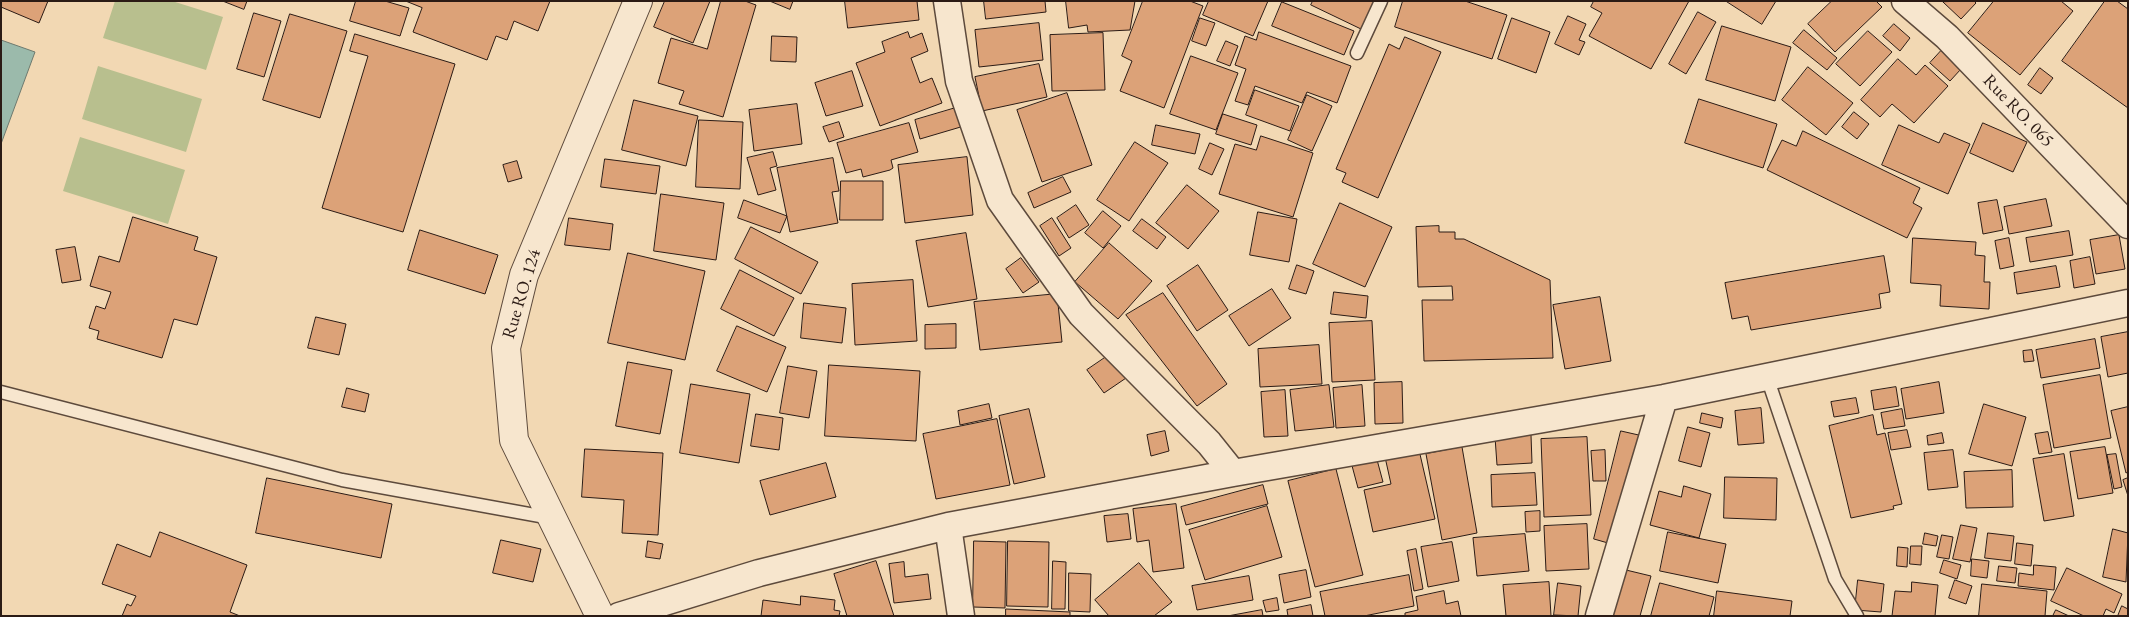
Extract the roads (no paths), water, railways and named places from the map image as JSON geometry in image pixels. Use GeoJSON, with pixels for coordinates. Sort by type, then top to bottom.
{"type":"FeatureCollection","features":[{"type":"Feature","properties":{"kind":"street","name":"Rue RO. 124"},"geometry":{"type":"LineString","coordinates":[[600,616],[514,440],[506,348],[524,275],[638,1]]}},
{"type":"Feature","properties":{"kind":"street"},"geometry":{"type":"LineString","coordinates":[[947,1],[959,81],[1000,200],[1080,314],[1209,444],[1233,473]]}},
{"type":"Feature","properties":{"kind":"street","name":"Rue RO. 065"},"geometry":{"type":"LineString","coordinates":[[1905,1],[1947,37],[2128,226]]}},
{"type":"Feature","properties":{"kind":"street"},"geometry":{"type":"LineString","coordinates":[[619,616],[759,573],[948,526],[1233,473],[1664,398],[2128,303]]}},
{"type":"Feature","properties":{"kind":"street"},"geometry":{"type":"LineString","coordinates":[[1599,616],[1664,398]]}},
{"type":"Feature","properties":{"kind":"street"},"geometry":{"type":"LineString","coordinates":[[948,526],[961,616]]}},
{"type":"Feature","properties":{"kind":"lane"},"geometry":{"type":"LineString","coordinates":[[1357,53],[1382,1]]}},
{"type":"Feature","properties":{"kind":"lane"},"geometry":{"type":"LineString","coordinates":[[1767,377],[1836,579],[1857,616]]}},
{"type":"Feature","properties":{"kind":"lane"},"geometry":{"type":"LineString","coordinates":[[1,392],[342,480],[551,518]]}}]}
